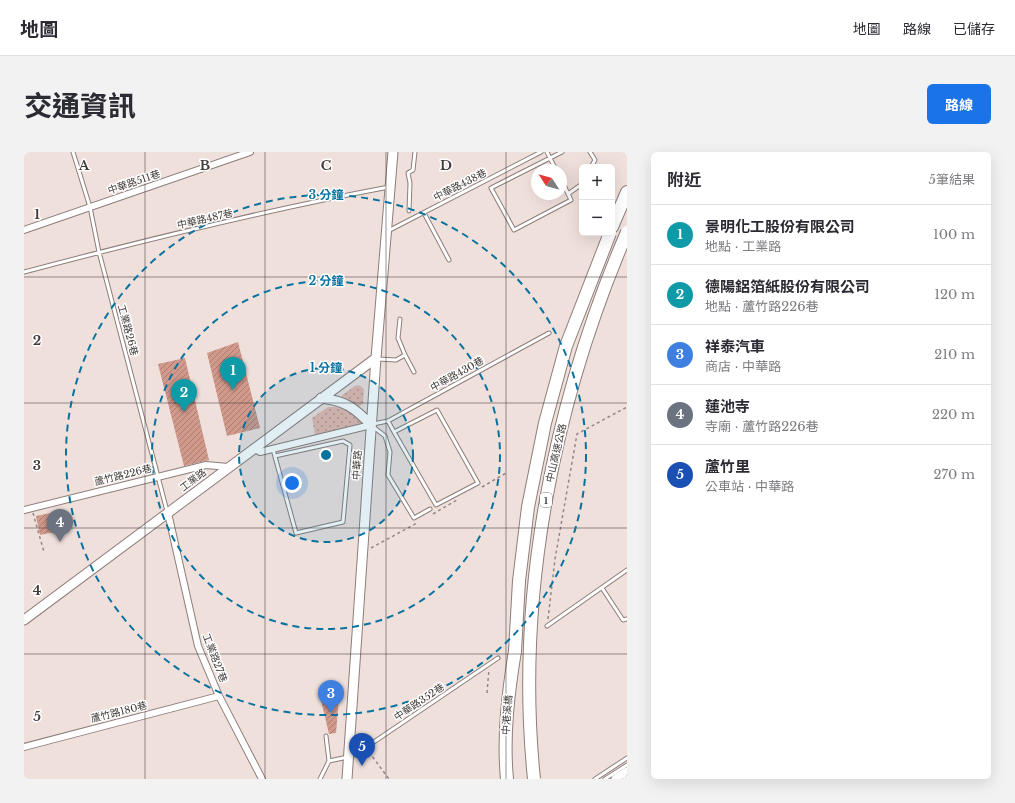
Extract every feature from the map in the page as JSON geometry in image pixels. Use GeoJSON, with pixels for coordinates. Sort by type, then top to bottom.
{"type":"FeatureCollection","features":[{"type":"Feature","properties":{"kind":"highway"},"geometry":{"type":"LineString","coordinates":[[615,220],[627,192]]}},
{"type":"Feature","properties":{"kind":"highway","name":"中山高速公路"},"geometry":{"type":"LineString","coordinates":[[534,779],[530,713],[533,607],[540,537],[552,469],[568,400],[604,286],[627,232]]}},
{"type":"Feature","properties":{"kind":"highway","name":"中山高速公路"},"geometry":{"type":"LineString","coordinates":[[515,651],[519,581],[528,507],[545,423],[566,346],[609,236]]}},
{"type":"Feature","properties":{"kind":"highway","name":"中港溪橋"},"geometry":{"type":"LineString","coordinates":[[507,779],[505,760],[507,704],[515,651]]}},
{"type":"Feature","properties":{"kind":"street","name":"中華路511巷"},"geometry":{"type":"LineString","coordinates":[[24,230],[250,152]]}},
{"type":"Feature","properties":{"kind":"street","name":"中華路"},"geometry":{"type":"LineString","coordinates":[[346,779],[376,358],[393,152]]}},
{"type":"Feature","properties":{"kind":"street","name":"工業路"},"geometry":{"type":"LineString","coordinates":[[24,620],[253,448],[376,358]]}},
{"type":"Feature","properties":{"kind":"street"},"geometry":{"type":"LineString","coordinates":[[321,398],[338,400],[351,406],[371,425]]}},
{"type":"Feature","properties":{"kind":"street"},"geometry":{"type":"LineString","coordinates":[[253,448],[260,452],[371,425]]}},
{"type":"Feature","properties":{"kind":"street","name":"蘆竹路226巷"},"geometry":{"type":"LineString","coordinates":[[24,510],[206,465],[228,467]]}},
{"type":"Feature","properties":{"kind":"street","name":"工業路27巷"},"geometry":{"type":"LineString","coordinates":[[168,513],[198,646],[219,696],[262,779]]}},
{"type":"Feature","properties":{"kind":"street","name":"蘆竹路180巷"},"geometry":{"type":"LineString","coordinates":[[24,747],[219,696]]}},
{"type":"Feature","properties":{"kind":"street"},"geometry":{"type":"LineString","coordinates":[[616,779],[627,772]]}},
{"type":"Feature","properties":{"kind":"lane","name":"工業路26巷"},"geometry":{"type":"LineString","coordinates":[[73,152],[90,207],[100,252],[168,513]]}},
{"type":"Feature","properties":{"kind":"lane"},"geometry":{"type":"LineString","coordinates":[[409,211],[410,183],[408,173],[413,170],[415,152]]}},
{"type":"Feature","properties":{"kind":"lane","name":"中華路438巷"},"geometry":{"type":"LineString","coordinates":[[387,231],[541,152]]}},
{"type":"Feature","properties":{"kind":"lane"},"geometry":{"type":"LineString","coordinates":[[547,152],[553,164]]}},
{"type":"Feature","properties":{"kind":"lane"},"geometry":{"type":"LineString","coordinates":[[562,152],[491,188],[514,230],[571,200],[568,194],[579,186]]}},
{"type":"Feature","properties":{"kind":"lane"},"geometry":{"type":"LineString","coordinates":[[590,152],[595,160],[593,164]]}},
{"type":"Feature","properties":{"kind":"lane","name":"中華路487巷"},"geometry":{"type":"LineString","coordinates":[[24,272],[100,252],[333,198],[390,187]]}},
{"type":"Feature","properties":{"kind":"lane"},"geometry":{"type":"LineString","coordinates":[[424,213],[449,260]]}},
{"type":"Feature","properties":{"kind":"lane"},"geometry":{"type":"LineString","coordinates":[[400,319],[398,338],[414,372]]}},
{"type":"Feature","properties":{"kind":"lane","name":"中華路430巷"},"geometry":{"type":"LineString","coordinates":[[371,425],[388,421],[549,334]]}},
{"type":"Feature","properties":{"kind":"lane"},"geometry":{"type":"LineString","coordinates":[[376,358],[396,360],[405,355]]}},
{"type":"Feature","properties":{"kind":"lane"},"geometry":{"type":"LineString","coordinates":[[388,421],[394,432],[436,505],[478,483],[437,410],[394,432]]}},
{"type":"Feature","properties":{"kind":"lane"},"geometry":{"type":"LineString","coordinates":[[371,425],[385,436],[390,452],[388,475],[414,518],[430,509]]}},
{"type":"Feature","properties":{"kind":"lane"},"geometry":{"type":"LineString","coordinates":[[273,449],[296,533],[343,522],[350,444],[343,441],[275,456]]}},
{"type":"Feature","properties":{"kind":"lane"},"geometry":{"type":"LineString","coordinates":[[547,626],[627,570]]}},
{"type":"Feature","properties":{"kind":"lane"},"geometry":{"type":"LineString","coordinates":[[602,588],[623,620],[627,619]]}},
{"type":"Feature","properties":{"kind":"lane","name":"中華路352巷"},"geometry":{"type":"LineString","coordinates":[[330,761],[348,757],[365,748],[498,658]]}},
{"type":"Feature","properties":{"kind":"lane"},"geometry":{"type":"LineString","coordinates":[[320,779],[330,761],[326,736]]}},
{"type":"Feature","properties":{"kind":"lane"},"geometry":{"type":"LineString","coordinates":[[595,779],[627,758]]}},
{"type":"Feature","properties":{"kind":"lane"},"geometry":{"type":"LineString","coordinates":[[605,779],[627,765]]}},
{"type":"Feature","properties":{"kind":"path"},"geometry":{"type":"LineString","coordinates":[[547,626],[555,560],[577,434],[627,407]]}},
{"type":"Feature","properties":{"kind":"path"},"geometry":{"type":"LineString","coordinates":[[481,488],[508,472]]}},
{"type":"Feature","properties":{"kind":"path"},"geometry":{"type":"LineString","coordinates":[[432,514],[460,499]]}},
{"type":"Feature","properties":{"kind":"path"},"geometry":{"type":"LineString","coordinates":[[31,508],[44,552]]}},
{"type":"Feature","properties":{"kind":"path"},"geometry":{"type":"LineString","coordinates":[[363,553],[418,522]]}},
{"type":"Feature","properties":{"kind":"path"},"geometry":{"type":"LineString","coordinates":[[487,693],[490,672],[488,665]]}},
{"type":"Feature","properties":{"kind":"path"},"geometry":{"type":"LineString","coordinates":[[365,748],[389,779]]}},
{"type":"Feature","properties":{"kind":"shaded area"},"geometry":{"type":"Polygon","coordinates":[[[359,385],[364,389],[363,404],[358,407],[341,396],[355,386],[359,385]]]}},
{"type":"Feature","properties":{"kind":"shaded area"},"geometry":{"type":"Polygon","coordinates":[[[328,407],[348,409],[352,411],[363,423],[315,435],[312,418],[328,407]]]}},
{"type":"Feature","properties":{"kind":"building"},"geometry":{"type":"Polygon","coordinates":[[[238,342],[260,428],[227,436],[207,353],[238,342]]]}},
{"type":"Feature","properties":{"kind":"building"},"geometry":{"type":"Polygon","coordinates":[[[185,358],[209,460],[184,466],[158,364],[185,358]]]}},
{"type":"Feature","properties":{"kind":"building"},"geometry":{"type":"Polygon","coordinates":[[[65,510],[69,529],[40,535],[36,516],[65,510]]]}},
{"type":"Feature","properties":{"kind":"building"},"geometry":{"type":"Polygon","coordinates":[[[340,687],[336,733],[329,734],[319,692],[340,687]]]}},
{"type":"Feature","properties":{"kind":"place","name":"景明化工股份有限公司"},"geometry":{"type":"Point","coordinates":[233,390]}},
{"type":"Feature","properties":{"kind":"place","name":"德陽鋁箔紙股份有限公司"},"geometry":{"type":"Point","coordinates":[184,412]}},
{"type":"Feature","properties":{"kind":"place","name":"蓮池寺"},"geometry":{"type":"Point","coordinates":[60,542]}},
{"type":"Feature","properties":{"kind":"place","name":"祥泰汽車"},"geometry":{"type":"Point","coordinates":[331,713]}},
{"type":"Feature","properties":{"kind":"place","name":"蘆竹里"},"geometry":{"type":"Point","coordinates":[362,766]}}]}
